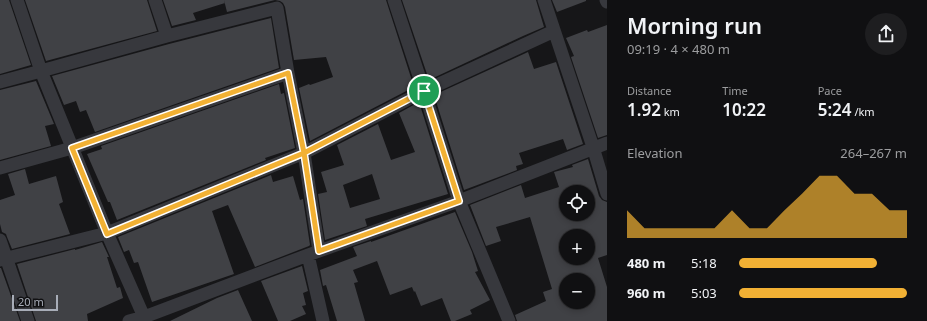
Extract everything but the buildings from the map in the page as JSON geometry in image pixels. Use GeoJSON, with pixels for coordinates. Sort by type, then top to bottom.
{"type":"FeatureCollection","features":[{"type":"Feature","properties":{"kind":"street"},"geometry":{"type":"LineString","coordinates":[[17,0],[41,71],[107,234],[148,318]]}},
{"type":"Feature","properties":{"kind":"street"},"geometry":{"type":"LineString","coordinates":[[155,0],[167,36]]}},
{"type":"Feature","properties":{"kind":"street"},"geometry":{"type":"LineString","coordinates":[[394,0],[459,201],[509,321]]}},
{"type":"Feature","properties":{"kind":"street"},"geometry":{"type":"LineString","coordinates":[[544,0],[607,194]]}},
{"type":"Feature","properties":{"kind":"street"},"geometry":{"type":"LineString","coordinates":[[0,82],[276,4],[304,153],[313,253],[323,321]]}},
{"type":"Feature","properties":{"kind":"street"},"geometry":{"type":"LineString","coordinates":[[3,259],[107,234],[304,153],[424,91],[554,31]]}},
{"type":"Feature","properties":{"kind":"street"},"geometry":{"type":"LineString","coordinates":[[0,168],[72,148],[288,73]]}},
{"type":"Feature","properties":{"kind":"street"},"geometry":{"type":"LineString","coordinates":[[130,321],[148,318],[313,253],[459,201],[607,142]]}},
{"type":"Feature","properties":{"kind":"street"},"geometry":{"type":"LineString","coordinates":[[0,240],[3,259],[28,321]]}},
{"type":"Feature","properties":{"kind":"route"},"geometry":{"type":"LineString","coordinates":[[424,91],[304,153],[288,73],[72,148],[107,234],[304,153],[319,251],[459,201],[424,91]]}}]}
